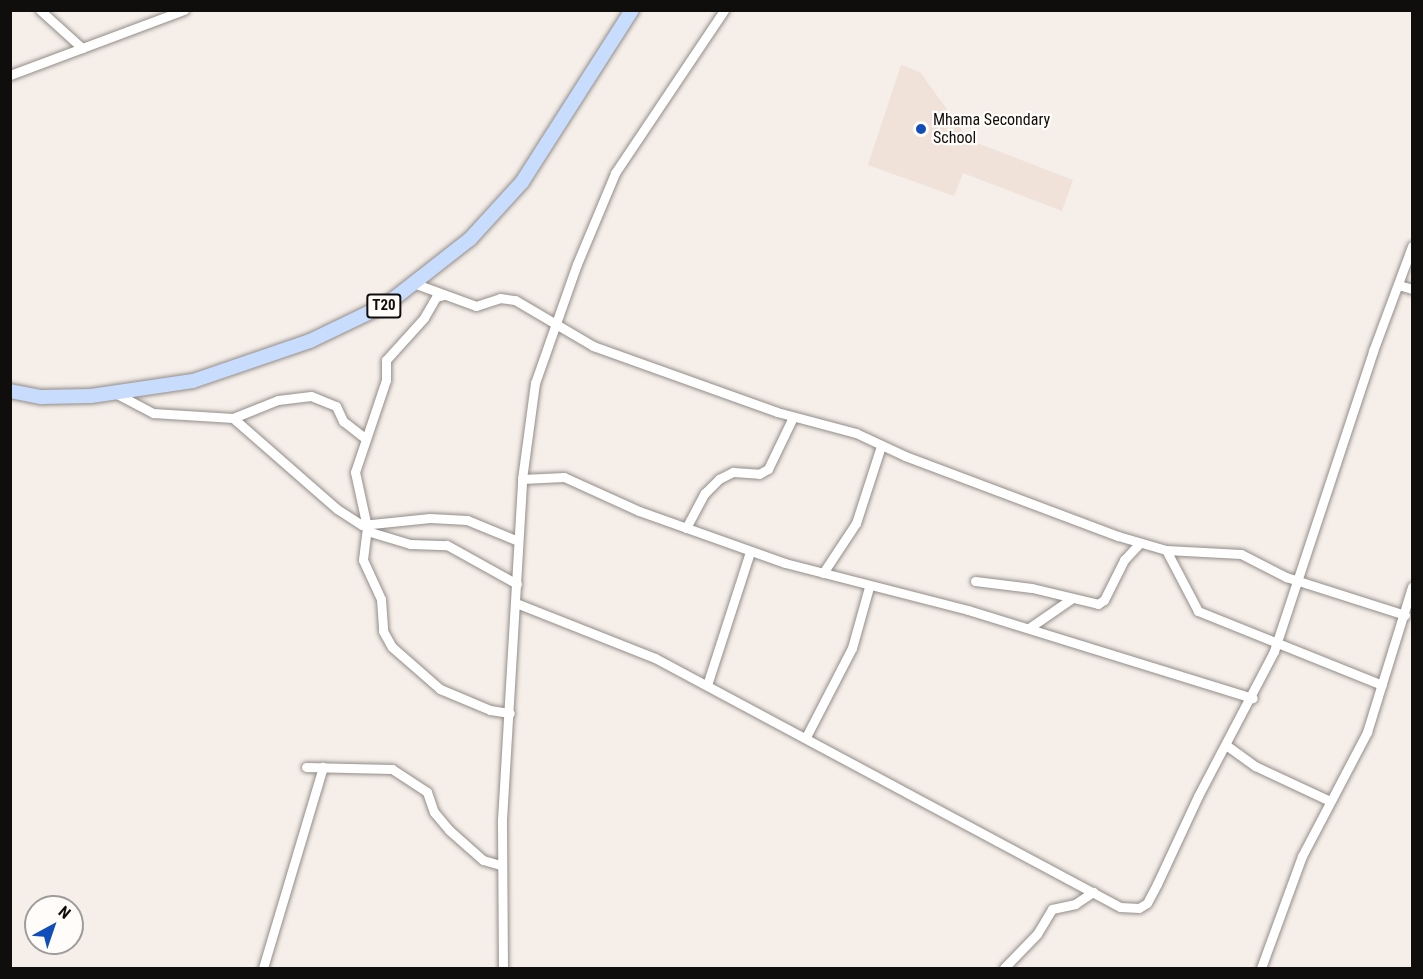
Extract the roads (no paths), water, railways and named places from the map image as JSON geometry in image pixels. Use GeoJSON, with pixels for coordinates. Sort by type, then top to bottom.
{"type":"FeatureCollection","features":[{"type":"Feature","properties":{"kind":"main road","name":"T20"},"geometry":{"type":"LineString","coordinates":[[10,391],[42,397],[117,394],[193,381],[263,360],[357,321],[416,284],[470,239],[522,182],[632,10]]}},
{"type":"Feature","properties":{"kind":"street"},"geometry":{"type":"LineString","coordinates":[[40,10],[82,48]]}},
{"type":"Feature","properties":{"kind":"street"},"geometry":{"type":"LineString","coordinates":[[10,75],[184,10]]}},
{"type":"Feature","properties":{"kind":"street"},"geometry":{"type":"LineString","coordinates":[[503,969],[500,865],[522,479],[535,383],[554,326],[615,173],[724,10]]}},
{"type":"Feature","properties":{"kind":"street"},"geometry":{"type":"LineString","coordinates":[[516,603],[617,641],[707,685],[1093,892],[1129,909],[1147,903],[1226,745],[1253,698],[1277,641],[1413,246]]}},
{"type":"Feature","properties":{"kind":"street"},"geometry":{"type":"LineString","coordinates":[[416,284],[476,306],[500,298],[515,300],[554,326],[593,346],[793,417],[848,430],[881,446],[1140,543],[1166,550],[1241,554],[1297,581],[1405,615]]}},
{"type":"Feature","properties":{"kind":"street"},"geometry":{"type":"LineString","coordinates":[[1399,285],[1413,290]]}},
{"type":"Feature","properties":{"kind":"street"},"geometry":{"type":"LineString","coordinates":[[444,295],[436,297],[424,318],[389,354],[386,380],[355,478],[367,529],[363,560],[381,599],[386,638],[440,689],[490,710],[510,713]]}},
{"type":"Feature","properties":{"kind":"street"},"geometry":{"type":"LineString","coordinates":[[117,394],[153,413],[233,418],[278,400],[311,396],[336,406],[343,421],[366,439]]}},
{"type":"Feature","properties":{"kind":"street"},"geometry":{"type":"LineString","coordinates":[[686,528],[705,493],[719,479],[733,472],[759,474],[768,469],[793,417]]}},
{"type":"Feature","properties":{"kind":"street"},"geometry":{"type":"LineString","coordinates":[[233,418],[337,509],[367,529],[410,544],[447,545],[517,584]]}},
{"type":"Feature","properties":{"kind":"street"},"geometry":{"type":"LineString","coordinates":[[823,573],[856,524],[881,446]]}},
{"type":"Feature","properties":{"kind":"street"},"geometry":{"type":"LineString","coordinates":[[522,479],[564,477],[639,512],[750,552],[869,587],[1029,628],[1253,698]]}},
{"type":"Feature","properties":{"kind":"street"},"geometry":{"type":"LineString","coordinates":[[367,529],[430,518],[467,520],[518,541]]}},
{"type":"Feature","properties":{"kind":"street"},"geometry":{"type":"LineString","coordinates":[[975,581],[1032,588],[1071,599],[1102,603],[1124,560],[1140,543]]}},
{"type":"Feature","properties":{"kind":"street"},"geometry":{"type":"LineString","coordinates":[[1166,550],[1198,611],[1277,641],[1323,664],[1382,684]]}},
{"type":"Feature","properties":{"kind":"street"},"geometry":{"type":"LineString","coordinates":[[707,685],[750,552]]}},
{"type":"Feature","properties":{"kind":"street"},"geometry":{"type":"LineString","coordinates":[[806,737],[852,648],[869,587]]}},
{"type":"Feature","properties":{"kind":"street"},"geometry":{"type":"LineString","coordinates":[[1261,969],[1289,887],[1330,801],[1356,756],[1413,587]]}},
{"type":"Feature","properties":{"kind":"street"},"geometry":{"type":"LineString","coordinates":[[1029,628],[1071,599]]}},
{"type":"Feature","properties":{"kind":"street"},"geometry":{"type":"LineString","coordinates":[[1226,745],[1255,766],[1330,801]]}},
{"type":"Feature","properties":{"kind":"street"},"geometry":{"type":"LineString","coordinates":[[306,767],[375,765],[407,776],[427,792],[439,820],[449,830],[483,860],[500,865]]}},
{"type":"Feature","properties":{"kind":"street"},"geometry":{"type":"LineString","coordinates":[[263,969],[323,767]]}},
{"type":"Feature","properties":{"kind":"street"},"geometry":{"type":"LineString","coordinates":[[1004,969],[1038,934],[1052,909],[1075,904],[1093,892]]}},
{"type":"Feature","properties":{"kind":"place","name":"Mhama Secondary School"},"geometry":{"type":"Point","coordinates":[921,129]}}]}
